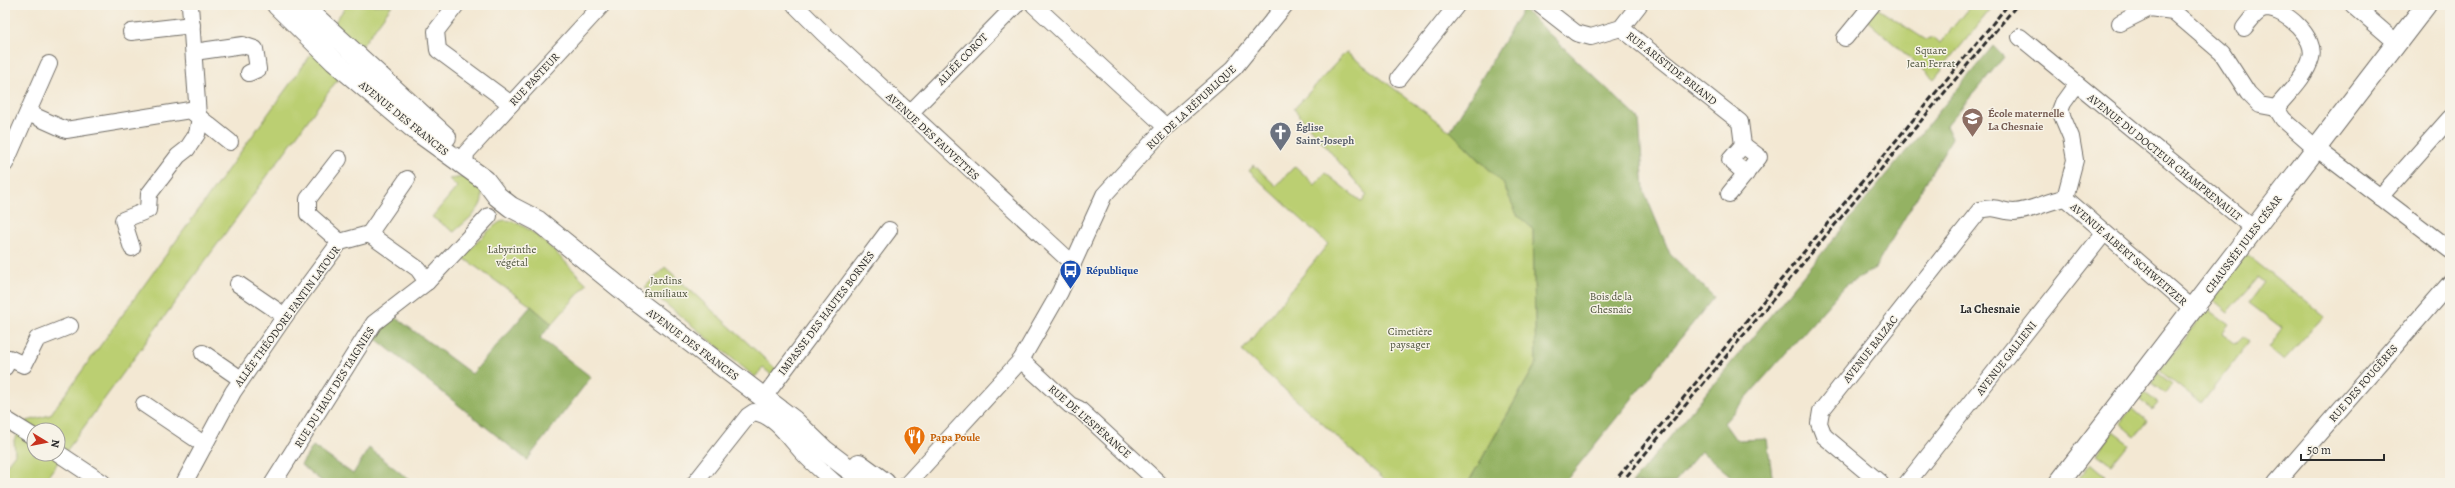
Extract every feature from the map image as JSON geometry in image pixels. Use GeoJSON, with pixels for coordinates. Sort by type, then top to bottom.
{"type":"FeatureCollection","features":[{"type":"Feature","properties":{"kind":"main road","name":"AVENUE DES FRANCES"},"geometry":{"type":"LineString","coordinates":[[277,5],[334,61],[410,125],[466,160]]}},
{"type":"Feature","properties":{"kind":"main road","name":"AVENUE DES FRANCES"},"geometry":{"type":"LineString","coordinates":[[302,5],[466,160],[485,180],[634,299],[759,405],[821,434],[885,483]]}},
{"type":"Feature","properties":{"kind":"main road","name":"CHAUSSÉE JULES CÉSAR"},"geometry":{"type":"LineString","coordinates":[[2059,483],[2426,5]]}},
{"type":"Feature","properties":{"kind":"main road","name":"AVENUE DES FRANCES"},"geometry":{"type":"LineString","coordinates":[[793,420],[824,450],[867,483]]}},
{"type":"Feature","properties":{"kind":"street"},"geometry":{"type":"LineString","coordinates":[[132,248],[123,220],[148,210],[149,194],[178,156],[188,150],[197,134],[199,117],[190,5]]}},
{"type":"Feature","properties":{"kind":"street"},"geometry":{"type":"LineString","coordinates":[[456,5],[436,31],[438,50],[511,104]]}},
{"type":"Feature","properties":{"kind":"street","name":"RUE PASTEUR"},"geometry":{"type":"LineString","coordinates":[[466,160],[511,104],[602,5]]}},
{"type":"Feature","properties":{"kind":"street","name":"AVENUE DES FAUVETTES"},"geometry":{"type":"LineString","coordinates":[[795,5],[909,114],[1073,264]]}},
{"type":"Feature","properties":{"kind":"street","name":"ALLÉE COROT"},"geometry":{"type":"LineString","coordinates":[[909,114],[1016,5]]}},
{"type":"Feature","properties":{"kind":"street"},"geometry":{"type":"LineString","coordinates":[[1034,5],[1166,127]]}},
{"type":"Feature","properties":{"kind":"street","name":"RUE DE LA RÉPUBLIQUE"},"geometry":{"type":"LineString","coordinates":[[908,483],[1021,360],[1047,318],[1104,195],[1166,127],[1220,82],[1257,42],[1285,5]]}},
{"type":"Feature","properties":{"kind":"street"},"geometry":{"type":"LineString","coordinates":[[1399,78],[1457,5]]}},
{"type":"Feature","properties":{"kind":"street","name":"RUE ARISTIDE BRIAND"},"geometry":{"type":"LineString","coordinates":[[1540,5],[1576,33],[1585,37],[1600,36],[1621,28],[1740,122],[1743,145],[1730,160],[1746,174],[1730,194]]}},
{"type":"Feature","properties":{"kind":"street"},"geometry":{"type":"LineString","coordinates":[[1621,28],[1639,5]]}},
{"type":"Feature","properties":{"kind":"street"},"geometry":{"type":"LineString","coordinates":[[1845,38],[1872,5]]}},
{"type":"Feature","properties":{"kind":"street"},"geometry":{"type":"LineString","coordinates":[[2353,5],[2396,43]]}},
{"type":"Feature","properties":{"kind":"street"},"geometry":{"type":"LineString","coordinates":[[2120,23],[2150,8],[2173,11],[2222,53],[2248,94],[2260,105],[2276,108],[2283,119],[2316,148],[2450,250]]}},
{"type":"Feature","properties":{"kind":"street"},"geometry":{"type":"LineString","coordinates":[[2244,28],[2256,13],[2267,9],[2285,15],[2306,34],[2311,44],[2312,57],[2307,69],[2276,108]]}},
{"type":"Feature","properties":{"kind":"street"},"geometry":{"type":"LineString","coordinates":[[131,32],[192,25]]}},
{"type":"Feature","properties":{"kind":"street","name":"AVENUE DU DOCTEUR CHAMPRENAULT"},"geometry":{"type":"LineString","coordinates":[[2020,37],[2076,85],[2254,229]]}},
{"type":"Feature","properties":{"kind":"street"},"geometry":{"type":"LineString","coordinates":[[194,52],[243,45],[255,49],[258,69],[249,73]]}},
{"type":"Feature","properties":{"kind":"street"},"geometry":{"type":"LineString","coordinates":[[5,164],[49,64]]}},
{"type":"Feature","properties":{"kind":"street"},"geometry":{"type":"LineString","coordinates":[[2065,198],[2074,160],[2071,137],[2060,111],[2063,103],[2076,85]]}},
{"type":"Feature","properties":{"kind":"street"},"geometry":{"type":"LineString","coordinates":[[28,113],[66,130],[190,110],[230,142]]}},
{"type":"Feature","properties":{"kind":"street"},"geometry":{"type":"LineString","coordinates":[[2380,197],[2450,118]]}},
{"type":"Feature","properties":{"kind":"street"},"geometry":{"type":"LineString","coordinates":[[339,159],[308,199],[308,214],[340,242]]}},
{"type":"Feature","properties":{"kind":"street"},"geometry":{"type":"LineString","coordinates":[[407,178],[369,234],[418,269],[427,282]]}},
{"type":"Feature","properties":{"kind":"street","name":"RUE DU HAUT DES TAIGNIES"},"geometry":{"type":"LineString","coordinates":[[273,483],[374,323],[427,282],[490,216],[506,196]]}},
{"type":"Feature","properties":{"kind":"street","name":"AVENUE BALZAC"},"geometry":{"type":"LineString","coordinates":[[1880,483],[1824,436],[1819,423],[1821,411],[1980,210],[1994,207],[2013,212],[2038,208],[2055,200],[2065,198]]}},
{"type":"Feature","properties":{"kind":"street","name":"AVENUE ALBERT SCHWEITZER"},"geometry":{"type":"LineString","coordinates":[[2065,198],[2193,309]]}},
{"type":"Feature","properties":{"kind":"street","name":"IMPASSE DES HAUTES BORNES"},"geometry":{"type":"LineString","coordinates":[[694,483],[748,416],[759,405],[889,230]]}},
{"type":"Feature","properties":{"kind":"street","name":"AVENUE GALLIENI"},"geometry":{"type":"LineString","coordinates":[[1907,483],[2104,233]]}},
{"type":"Feature","properties":{"kind":"street","name":"ALLÉE THÉODORE FANTIN LATOUR"},"geometry":{"type":"LineString","coordinates":[[184,483],[241,379],[285,316],[340,242],[369,234]]}},
{"type":"Feature","properties":{"kind":"street","name":"RUE DES FOUGÈRES"},"geometry":{"type":"LineString","coordinates":[[2276,483],[2450,283]]}},
{"type":"Feature","properties":{"kind":"street"},"geometry":{"type":"LineString","coordinates":[[238,284],[285,316]]}},
{"type":"Feature","properties":{"kind":"street"},"geometry":{"type":"LineString","coordinates":[[5,367],[9,358],[24,365],[37,339],[70,326]]}},
{"type":"Feature","properties":{"kind":"street"},"geometry":{"type":"LineString","coordinates":[[203,352],[241,379]]}},
{"type":"Feature","properties":{"kind":"street","name":"RUE DE L'ESPÉRANCE"},"geometry":{"type":"LineString","coordinates":[[1021,360],[1070,405],[1079,409],[1159,483]]}},
{"type":"Feature","properties":{"kind":"street"},"geometry":{"type":"LineString","coordinates":[[144,404],[205,445]]}},
{"type":"Feature","properties":{"kind":"street","name":"AVENUE DES FRANCES"},"geometry":{"type":"LineString","coordinates":[[759,405],[765,416],[785,432],[803,453],[834,483]]}},
{"type":"Feature","properties":{"kind":"street"},"geometry":{"type":"LineString","coordinates":[[5,419],[26,433]]}},
{"type":"Feature","properties":{"kind":"street"},"geometry":{"type":"LineString","coordinates":[[66,458],[103,483]]}},
{"type":"Feature","properties":{"kind":"green space"},"geometry":{"type":"Polygon","coordinates":[[[347,5],[392,5],[66,451],[66,422],[26,422],[50,415],[347,5]]]}},
{"type":"Feature","properties":{"kind":"green space","name":"Square Jean Ferrat"},"geometry":{"type":"Polygon","coordinates":[[[1872,5],[1926,40],[1933,38],[1940,43],[1971,5],[1994,5],[1934,79],[1863,17],[1872,5]]]}},
{"type":"Feature","properties":{"kind":"green space","name":"Bois de la Chesnaie"},"geometry":{"type":"Polygon","coordinates":[[[1523,9],[1639,119],[1644,191],[1670,254],[1714,297],[1564,483],[1468,483],[1536,364],[1533,229],[1517,215],[1503,183],[1450,131],[1523,9]]]}},
{"type":"Feature","properties":{"kind":"green space"},"geometry":{"type":"Polygon","coordinates":[[[1993,46],[2004,57],[1946,126],[1952,138],[1875,268],[1845,286],[1724,423],[1736,440],[1767,439],[1773,483],[1739,483],[1701,451],[1674,483],[1632,483],[1993,46]]]}},
{"type":"Feature","properties":{"kind":"green space","name":"Cimetière paysager"},"geometry":{"type":"Polygon","coordinates":[[[1346,52],[1450,131],[1503,183],[1533,229],[1536,364],[1468,483],[1388,483],[1242,351],[1328,244],[1249,171],[1254,165],[1276,186],[1295,166],[1315,185],[1325,173],[1362,202],[1367,195],[1294,109],[1346,52]]]}},
{"type":"Feature","properties":{"kind":"green space"},"geometry":{"type":"Polygon","coordinates":[[[464,177],[480,188],[482,201],[475,213],[454,232],[432,217],[457,187],[449,179],[464,177]]]}},
{"type":"Feature","properties":{"kind":"green space","name":"Labyrinthe végétal"},"geometry":{"type":"Polygon","coordinates":[[[504,220],[514,222],[525,227],[537,236],[587,284],[552,324],[531,306],[462,257],[498,223],[504,220]]]}},
{"type":"Feature","properties":{"kind":"green space"},"geometry":{"type":"Polygon","coordinates":[[[2246,254],[2324,316],[2284,360],[2268,347],[2282,328],[2249,303],[2264,282],[2258,278],[2228,312],[2212,299],[2246,254]]]}},
{"type":"Feature","properties":{"kind":"green space","name":"Jardins familiaux"},"geometry":{"type":"Polygon","coordinates":[[[665,267],[776,369],[772,375],[763,368],[755,377],[645,287],[665,267]]]}},
{"type":"Feature","properties":{"kind":"green space"},"geometry":{"type":"Polygon","coordinates":[[[531,306],[552,324],[540,338],[591,377],[527,460],[371,335],[391,314],[472,374],[531,306]]]}},
{"type":"Feature","properties":{"kind":"green space"},"geometry":{"type":"Polygon","coordinates":[[[2207,309],[2229,325],[2222,334],[2236,344],[2243,337],[2249,342],[2201,404],[2160,371],[2207,309]]]}},
{"type":"Feature","properties":{"kind":"green space"},"geometry":{"type":"Polygon","coordinates":[[[2158,373],[2172,384],[2165,394],[2151,384],[2158,373]]]}},
{"type":"Feature","properties":{"kind":"green space"},"geometry":{"type":"Polygon","coordinates":[[[2144,392],[2158,403],[2152,410],[2139,399],[2144,392]]]}},
{"type":"Feature","properties":{"kind":"green space"},"geometry":{"type":"Polygon","coordinates":[[[2132,408],[2147,421],[2135,436],[2120,423],[2132,408]]]}},
{"type":"Feature","properties":{"kind":"green space"},"geometry":{"type":"Polygon","coordinates":[[[26,422],[26,462],[58,462],[43,483],[5,483],[5,467],[15,454],[14,440],[26,422]]]}},
{"type":"Feature","properties":{"kind":"green space"},"geometry":{"type":"Polygon","coordinates":[[[2113,432],[2129,444],[2112,465],[2097,454],[2113,432]]]}},
{"type":"Feature","properties":{"kind":"green space"},"geometry":{"type":"Polygon","coordinates":[[[313,446],[353,474],[369,448],[413,483],[324,483],[301,465],[313,446]]]}},
{"type":"Feature","properties":{"kind":"green space"},"geometry":{"type":"Polygon","coordinates":[[[2091,463],[2105,475],[2099,483],[2075,483],[2091,463]]]}},
{"type":"Feature","properties":{"kind":"railway"},"geometry":{"type":"LineString","coordinates":[[1613,483],[2008,5]]}},
{"type":"Feature","properties":{"kind":"railway"},"geometry":{"type":"LineString","coordinates":[[1621,483],[2017,5]]}},
{"type":"Feature","properties":{"kind":"place","name":"École maternelle La Chesnaie"},"geometry":{"type":"Point","coordinates":[1973,138]}},
{"type":"Feature","properties":{"kind":"place","name":"Église Saint-Joseph"},"geometry":{"type":"Point","coordinates":[1281,152]}},
{"type":"Feature","properties":{"kind":"place","name":"République"},"geometry":{"type":"Point","coordinates":[1071,290]}},
{"type":"Feature","properties":{"kind":"place","name":"Papa Poule"},"geometry":{"type":"Point","coordinates":[914,456]}},
{"type":"Feature","properties":{"kind":"district","name":"La Chesnaie"},"geometry":{"type":"Point","coordinates":[1990,309]}}]}
